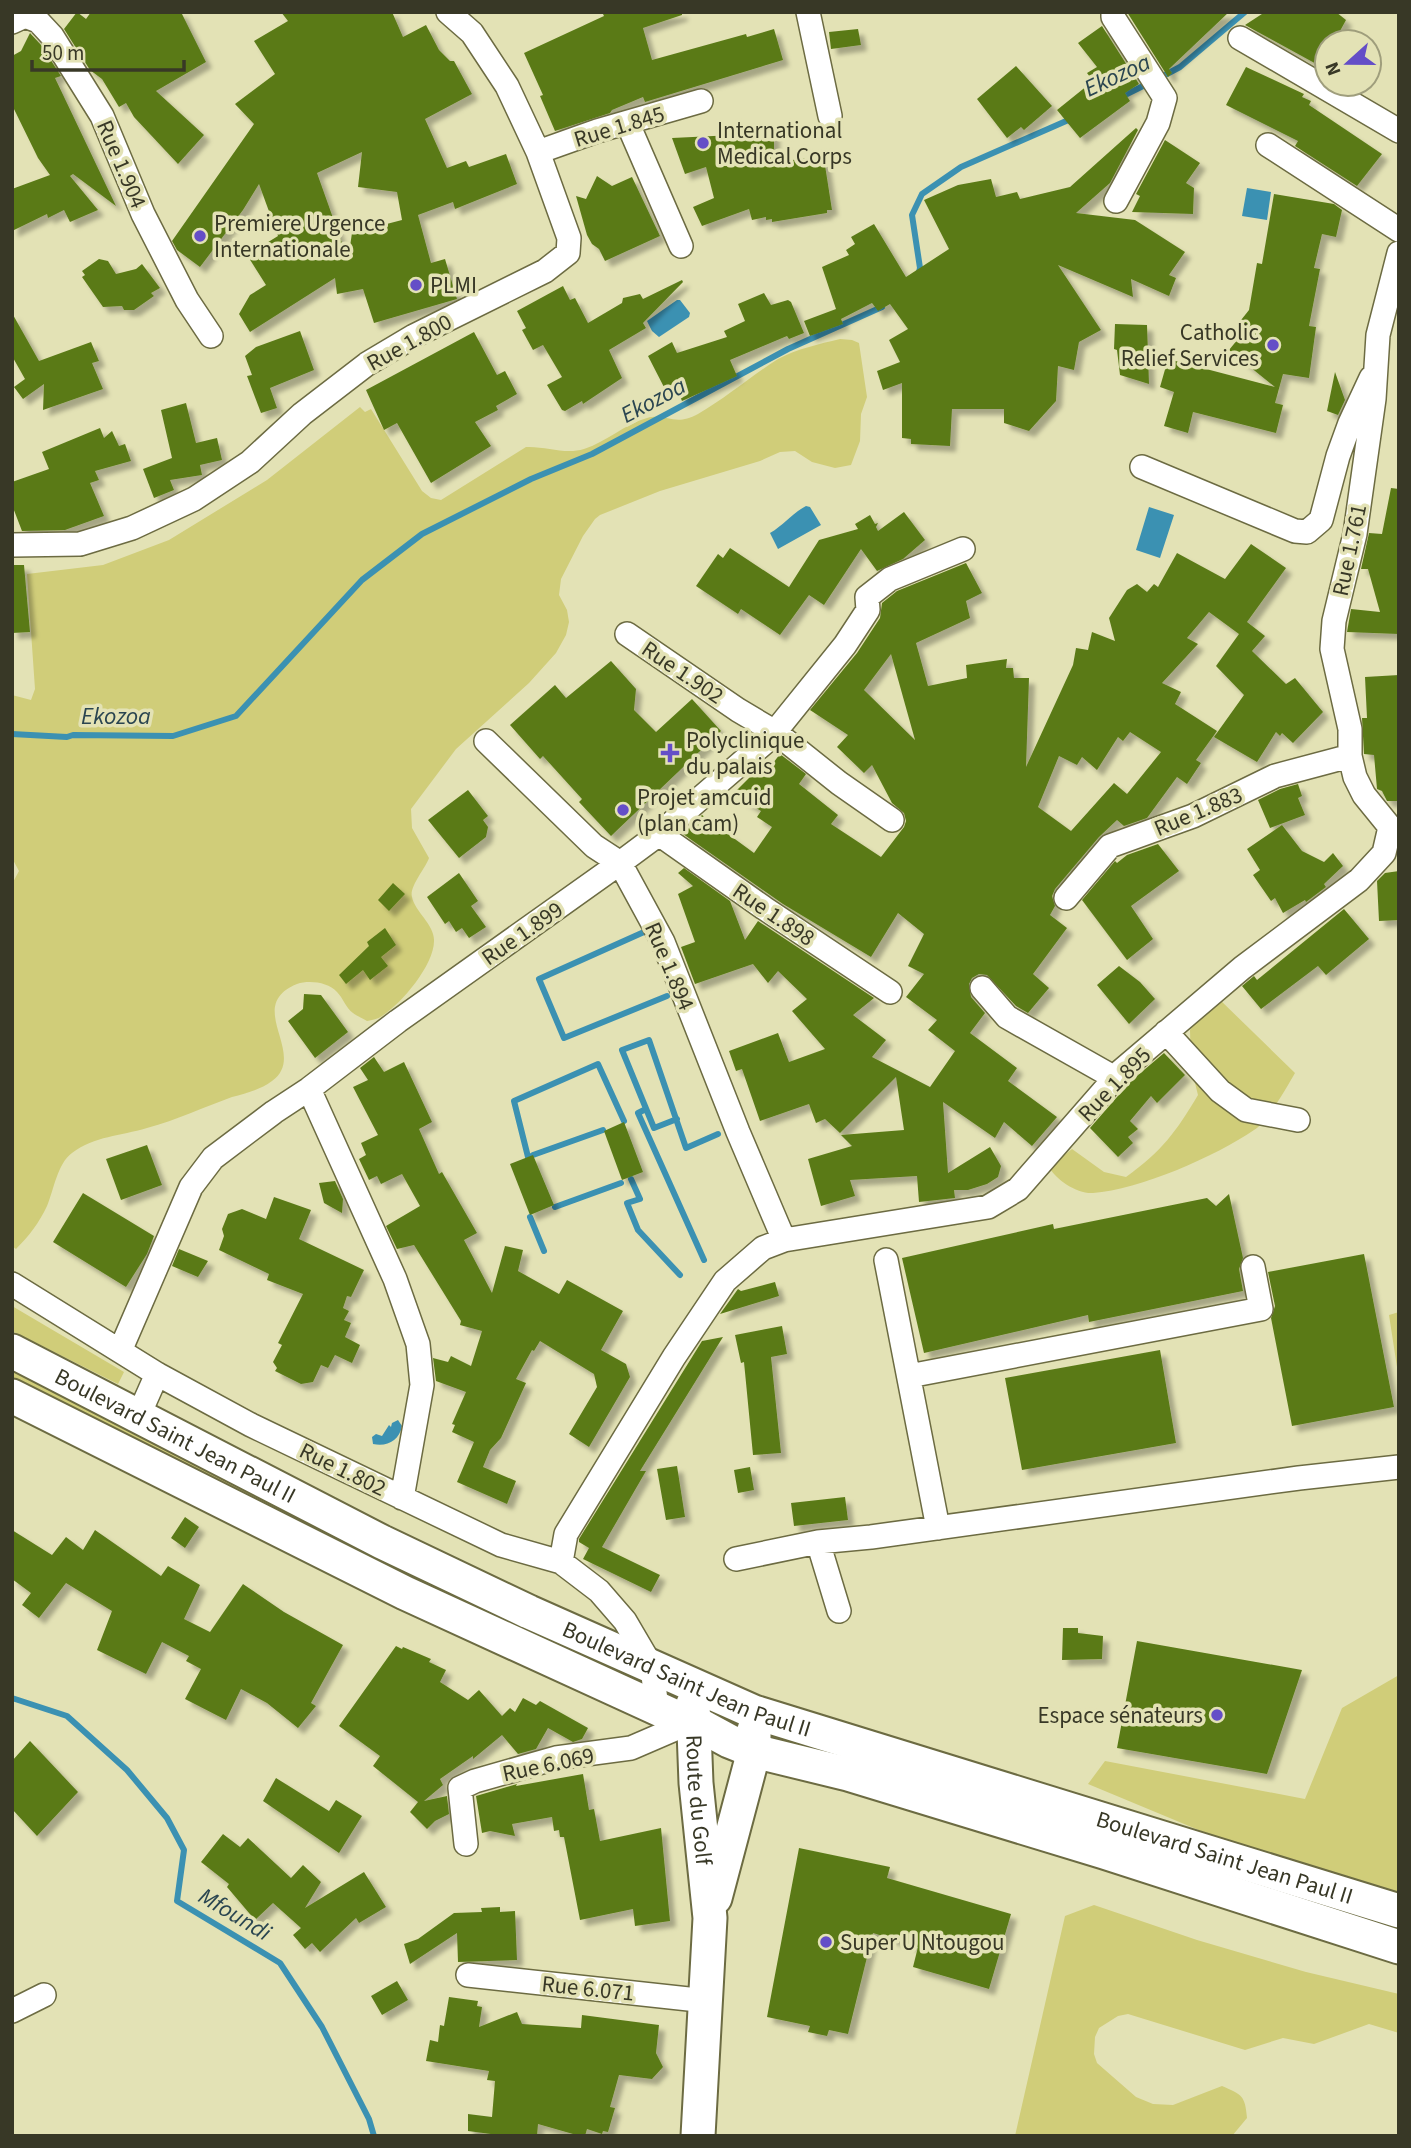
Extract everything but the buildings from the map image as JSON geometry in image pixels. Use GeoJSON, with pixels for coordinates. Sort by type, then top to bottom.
{"type":"FeatureCollection","features":[{"type":"Feature","properties":{"kind":"main road","name":"Boulevard Saint Jean Paul II"},"geometry":{"type":"LineString","coordinates":[[12,1351],[382,1542],[529,1612],[754,1712],[1399,1911]]}},
{"type":"Feature","properties":{"kind":"main road","name":"Boulevard Saint Jean Paul II"},"geometry":{"type":"LineString","coordinates":[[12,1395],[405,1593],[754,1751],[848,1774],[1104,1852],[1399,1947]]}},
{"type":"Feature","properties":{"kind":"main road","name":"Route du Golf"},"geometry":{"type":"LineString","coordinates":[[692,1684],[697,1794],[710,1917],[698,2136]]}},
{"type":"Feature","properties":{"kind":"main road","name":"Route du Golf"},"geometry":{"type":"LineString","coordinates":[[710,1917],[754,1751],[754,1712]]}},
{"type":"Feature","properties":{"kind":"street","name":"Rue 1.800"},"geometry":{"type":"LineString","coordinates":[[12,545],[80,544],[132,528],[194,499],[250,462],[302,414],[367,364],[414,336],[545,271],[568,253],[569,238],[538,152],[507,86],[472,33],[447,12]]}},
{"type":"Feature","properties":{"kind":"street"},"geometry":{"type":"LineString","coordinates":[[808,12],[830,116]]}},
{"type":"Feature","properties":{"kind":"street"},"geometry":{"type":"LineString","coordinates":[[1113,12],[1113,17],[1164,98],[1158,123],[1116,201]]}},
{"type":"Feature","properties":{"kind":"street","name":"Rue 1.904"},"geometry":{"type":"LineString","coordinates":[[12,22],[24,16],[38,21],[52,36],[102,116],[143,214],[187,300],[211,336]]}},
{"type":"Feature","properties":{"kind":"street"},"geometry":{"type":"LineString","coordinates":[[1240,38],[1399,131]]}},
{"type":"Feature","properties":{"kind":"street","name":"Rue 1.845"},"geometry":{"type":"LineString","coordinates":[[538,152],[597,131],[701,101]]}},
{"type":"Feature","properties":{"kind":"street"},"geometry":{"type":"LineString","coordinates":[[628,124],[681,246]]}},
{"type":"Feature","properties":{"kind":"street"},"geometry":{"type":"LineString","coordinates":[[1268,145],[1399,230]]}},
{"type":"Feature","properties":{"kind":"street","name":"Rue 1.761"},"geometry":{"type":"LineString","coordinates":[[1394,828],[1364,795],[1355,777],[1350,756],[1350,729],[1332,649],[1334,621],[1355,534],[1374,398],[1378,335],[1399,253]]}},
{"type":"Feature","properties":{"kind":"street"},"geometry":{"type":"LineString","coordinates":[[1142,467],[1295,531],[1307,532],[1321,520],[1350,422],[1376,369]]}},
{"type":"Feature","properties":{"kind":"street","name":"Rue 1.899"},"geometry":{"type":"LineString","coordinates":[[120,1351],[191,1187],[213,1158],[398,1021],[659,834],[775,732],[845,645],[868,610],[867,597],[891,579],[964,549]]}},
{"type":"Feature","properties":{"kind":"street","name":"Rue 1.902"},"geometry":{"type":"LineString","coordinates":[[627,634],[775,732],[892,820]]}},
{"type":"Feature","properties":{"kind":"street","name":"Rue 1.894"},"geometry":{"type":"LineString","coordinates":[[486,741],[585,838],[620,863],[663,942],[784,1240]]}},
{"type":"Feature","properties":{"kind":"street","name":"Rue 1.883"},"geometry":{"type":"LineString","coordinates":[[1066,898],[1110,846],[1194,817],[1275,776],[1350,756]]}},
{"type":"Feature","properties":{"kind":"street","name":"Rue 1.895"},"geometry":{"type":"LineString","coordinates":[[561,1562],[566,1534],[674,1356],[725,1281],[763,1248],[784,1240],[988,1207],[1018,1189],[1115,1078],[1241,968],[1359,880],[1384,853],[1394,828]]}},
{"type":"Feature","properties":{"kind":"street","name":"Rue 1.898"},"geometry":{"type":"LineString","coordinates":[[659,834],[890,992]]}},
{"type":"Feature","properties":{"kind":"street"},"geometry":{"type":"LineString","coordinates":[[982,988],[1007,1017],[1115,1078]]}},
{"type":"Feature","properties":{"kind":"street"},"geometry":{"type":"LineString","coordinates":[[1166,1032],[1220,1091],[1246,1110],[1298,1120]]}},
{"type":"Feature","properties":{"kind":"street"},"geometry":{"type":"LineString","coordinates":[[309,1089],[395,1279],[418,1344],[422,1385],[402,1497]]}},
{"type":"Feature","properties":{"kind":"street"},"geometry":{"type":"LineString","coordinates":[[886,1261],[938,1528]]}},
{"type":"Feature","properties":{"kind":"street"},"geometry":{"type":"LineString","coordinates":[[909,1376],[1261,1309],[1253,1267]]}},
{"type":"Feature","properties":{"kind":"street","name":"Rue 1.802"},"geometry":{"type":"LineString","coordinates":[[12,1284],[157,1374],[251,1425],[501,1545],[561,1562],[614,1605],[652,1667]]}},
{"type":"Feature","properties":{"kind":"street"},"geometry":{"type":"LineString","coordinates":[[138,1417],[157,1374]]}},
{"type":"Feature","properties":{"kind":"street"},"geometry":{"type":"LineString","coordinates":[[736,1559],[818,1542],[1299,1478],[1399,1468]]}},
{"type":"Feature","properties":{"kind":"street"},"geometry":{"type":"LineString","coordinates":[[818,1542],[839,1611]]}},
{"type":"Feature","properties":{"kind":"street"},"geometry":{"type":"LineString","coordinates":[[652,1667],[657,1709]]}},
{"type":"Feature","properties":{"kind":"street","name":"Rue 6.069"},"geometry":{"type":"LineString","coordinates":[[466,1844],[460,1788],[475,1781],[556,1758],[631,1748],[692,1723]]}},
{"type":"Feature","properties":{"kind":"street","name":"Rue 6.071"},"geometry":{"type":"LineString","coordinates":[[468,1975],[707,2001]]}},
{"type":"Feature","properties":{"kind":"street"},"geometry":{"type":"LineString","coordinates":[[12,2011],[44,1995]]}},
{"type":"Feature","properties":{"kind":"shaded area"},"geometry":{"type":"Polygon","coordinates":[[[840,339],[859,343],[867,397],[861,414],[860,441],[851,465],[835,468],[812,462],[795,451],[780,452],[760,461],[660,491],[600,515],[583,536],[561,579],[559,595],[567,610],[569,622],[566,635],[556,653],[529,683],[456,749],[411,809],[412,828],[429,858],[415,883],[412,897],[431,929],[434,941],[433,951],[423,972],[399,1002],[377,1019],[367,1021],[353,1013],[337,992],[324,984],[297,984],[282,993],[276,1005],[275,1017],[284,1058],[281,1070],[272,1081],[258,1089],[169,1121],[81,1147],[63,1164],[41,1218],[16,1249],[12,1246],[12,884],[19,871],[12,858],[12,695],[31,700],[35,689],[27,574],[103,565],[169,540],[267,480],[360,407],[365,412],[371,409],[422,491],[431,498],[441,500],[526,447],[577,451],[647,418],[690,418],[778,359],[840,339]]]}},
{"type":"Feature","properties":{"kind":"shaded area"},"geometry":{"type":"Polygon","coordinates":[[[1216,996],[1295,1073],[1265,1120],[1238,1140],[1198,1161],[1132,1186],[1087,1193],[1062,1181],[1049,1167],[1072,1149],[1104,1172],[1126,1177],[1167,1140],[1198,1095],[1191,1067],[1190,1030],[1216,996]]]}},
{"type":"Feature","properties":{"kind":"shaded area"},"geometry":{"type":"Polygon","coordinates":[[[12,1306],[124,1372],[118,1384],[12,1331],[12,1306]]]}},
{"type":"Feature","properties":{"kind":"shaded area"},"geometry":{"type":"Polygon","coordinates":[[[1399,1312],[1399,1380],[1389,1315],[1399,1312]]]}},
{"type":"Feature","properties":{"kind":"shaded area"},"geometry":{"type":"Polygon","coordinates":[[[12,1368],[530,1637],[125,1437],[12,1377],[12,1368]]]}},
{"type":"Feature","properties":{"kind":"shaded area"},"geometry":{"type":"Polygon","coordinates":[[[1399,1675],[1399,1896],[1201,1831],[1088,1784],[1105,1761],[1305,1799],[1342,1708],[1399,1675]]]}},
{"type":"Feature","properties":{"kind":"shaded area"},"geometry":{"type":"Polygon","coordinates":[[[1094,1905],[1197,1940],[1306,1972],[1399,1994],[1399,2033],[1369,2024],[1314,2044],[1283,2038],[1245,2050],[1128,2014],[1118,2016],[1099,2028],[1095,2037],[1094,2054],[1097,2063],[1136,2097],[1153,2104],[1173,2105],[1222,2086],[1234,2092],[1243,2100],[1247,2118],[1232,2136],[1015,2136],[1065,1916],[1094,1905]]]}},
{"type":"Feature","properties":{"kind":"water"},"geometry":{"type":"Polygon","coordinates":[[[1247,188],[1271,192],[1267,220],[1242,216],[1247,188]]]}},
{"type":"Feature","properties":{"kind":"water"},"geometry":{"type":"Polygon","coordinates":[[[680,300],[690,313],[689,317],[659,337],[647,321],[680,300]]]}},
{"type":"Feature","properties":{"kind":"water"},"geometry":{"type":"Polygon","coordinates":[[[806,506],[810,507],[821,525],[778,549],[770,533],[806,506]]]}},
{"type":"Feature","properties":{"kind":"water"},"geometry":{"type":"Polygon","coordinates":[[[1149,507],[1174,515],[1160,558],[1136,550],[1149,507]]]}},
{"type":"Feature","properties":{"kind":"water"},"geometry":{"type":"Polygon","coordinates":[[[398,1420],[402,1426],[395,1439],[388,1444],[373,1444],[372,1437],[376,1434],[382,1436],[389,1425],[391,1427],[392,1423],[398,1420]]]}},
{"type":"Feature","properties":{"kind":"waterway","name":"Ekozoa"},"geometry":{"type":"LineString","coordinates":[[1165,75],[1180,67],[1245,12]]}},
{"type":"Feature","properties":{"kind":"waterway","name":"Ekozoa"},"geometry":{"type":"LineString","coordinates":[[1121,97],[1149,83]]}},
{"type":"Feature","properties":{"kind":"waterway","name":"Ekozoa"},"geometry":{"type":"LineString","coordinates":[[918,276],[920,268],[912,215],[922,194],[961,167],[1073,118]]}},
{"type":"Feature","properties":{"kind":"waterway","name":"Ekozoa"},"geometry":{"type":"LineString","coordinates":[[12,734],[67,737],[173,736],[236,716],[362,580],[422,534],[531,479],[592,454],[788,349],[882,307]]}},
{"type":"Feature","properties":{"kind":"waterway"},"geometry":{"type":"LineString","coordinates":[[644,932],[539,979],[564,1038],[667,996]]}},
{"type":"Feature","properties":{"kind":"waterway"},"geometry":{"type":"LineString","coordinates":[[677,1119],[654,1128],[622,1050],[649,1040],[686,1148],[718,1134]]}},
{"type":"Feature","properties":{"kind":"waterway"},"geometry":{"type":"LineString","coordinates":[[528,1157],[514,1101],[598,1064],[624,1121]]}},
{"type":"Feature","properties":{"kind":"waterway"},"geometry":{"type":"LineString","coordinates":[[646,1109],[638,1113],[704,1260]]}},
{"type":"Feature","properties":{"kind":"waterway"},"geometry":{"type":"LineString","coordinates":[[533,1155],[603,1130]]}},
{"type":"Feature","properties":{"kind":"waterway"},"geometry":{"type":"LineString","coordinates":[[631,1179],[640,1199],[627,1203],[638,1230],[680,1275]]}},
{"type":"Feature","properties":{"kind":"waterway"},"geometry":{"type":"LineString","coordinates":[[555,1207],[621,1183]]}},
{"type":"Feature","properties":{"kind":"waterway"},"geometry":{"type":"LineString","coordinates":[[530,1217],[544,1251]]}},
{"type":"Feature","properties":{"kind":"waterway","name":"Mfoundi"},"geometry":{"type":"LineString","coordinates":[[12,1698],[67,1716],[127,1770],[167,1818],[184,1850],[177,1901],[280,1963],[322,2027],[369,2119],[374,2136]]}},
{"type":"Feature","properties":{"kind":"place","name":"International Medical Corps"},"geometry":{"type":"Point","coordinates":[703,143]}},
{"type":"Feature","properties":{"kind":"place","name":"Premiere Urgence Internationale"},"geometry":{"type":"Point","coordinates":[200,236]}},
{"type":"Feature","properties":{"kind":"place","name":"PLMI"},"geometry":{"type":"Point","coordinates":[416,285]}},
{"type":"Feature","properties":{"kind":"place","name":"Catholic Relief Services"},"geometry":{"type":"Point","coordinates":[1273,345]}},
{"type":"Feature","properties":{"kind":"place","name":"Polyclinique du palais"},"geometry":{"type":"Point","coordinates":[670,753]}},
{"type":"Feature","properties":{"kind":"place","name":"Projet amcuid (plan cam)"},"geometry":{"type":"Point","coordinates":[623,810]}},
{"type":"Feature","properties":{"kind":"place","name":"Espace sénateurs"},"geometry":{"type":"Point","coordinates":[1217,1715]}},
{"type":"Feature","properties":{"kind":"place","name":"Super U Ntougou"},"geometry":{"type":"Point","coordinates":[826,1942]}}]}
